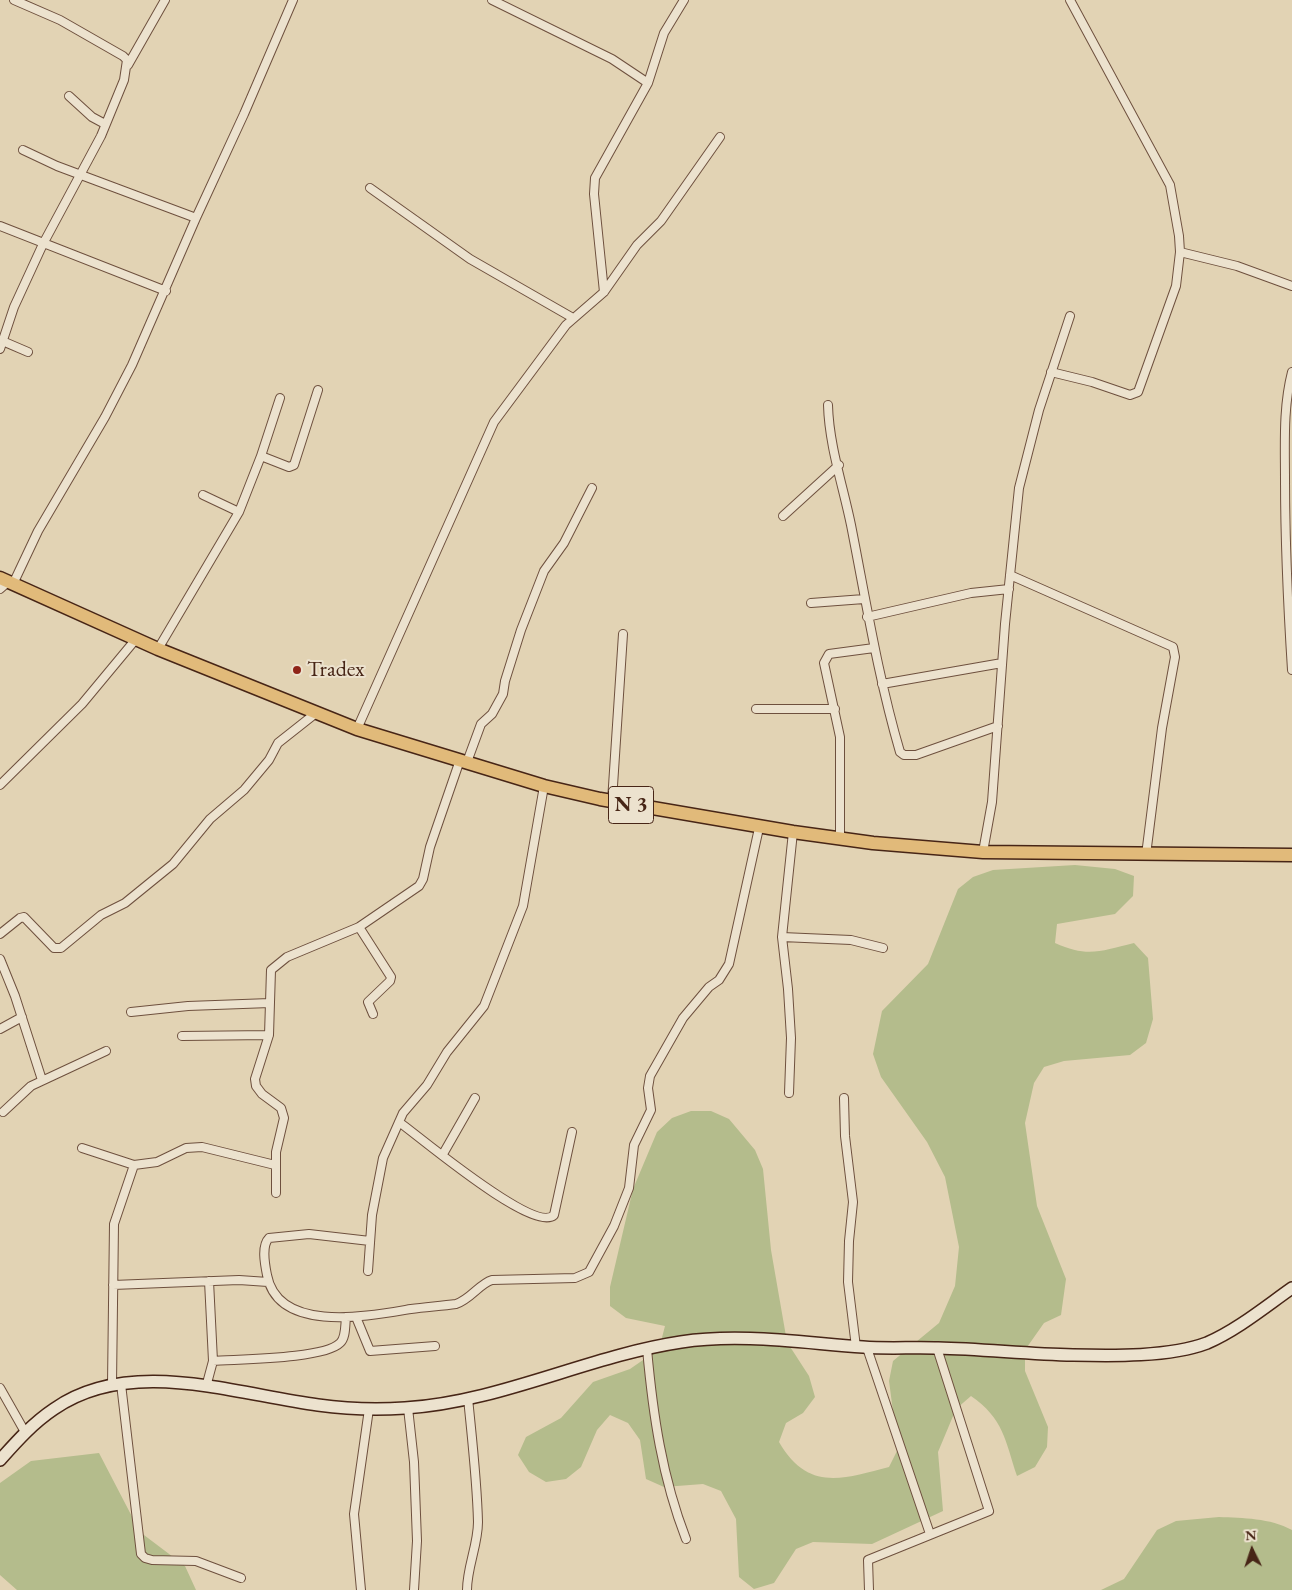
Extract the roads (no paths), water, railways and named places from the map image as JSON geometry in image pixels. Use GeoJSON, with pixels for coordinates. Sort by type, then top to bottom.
{"type":"FeatureCollection","features":[{"type":"Feature","properties":{"kind":"highway","name":"N 3"},"geometry":{"type":"LineString","coordinates":[[5,583],[158,649],[357,729],[544,786],[612,801],[759,828],[840,839],[983,852],[1292,855]]}},
{"type":"Feature","properties":{"kind":"main road"},"geometry":{"type":"LineString","coordinates":[[0,1460],[25,1432],[56,1407],[116,1384],[157,1382],[206,1387],[320,1405],[369,1409],[408,1408],[468,1398],[647,1349],[682,1342],[725,1338],[862,1347],[937,1348],[1043,1355],[1118,1356],[1184,1349],[1208,1342],[1236,1327],[1292,1288]]}},
{"type":"Feature","properties":{"kind":"street"},"geometry":{"type":"LineString","coordinates":[[14,0],[60,20],[124,56],[127,60],[127,66]]}},
{"type":"Feature","properties":{"kind":"street"},"geometry":{"type":"LineString","coordinates":[[0,349],[14,307],[43,244],[81,174],[105,124],[127,66],[165,0]]}},
{"type":"Feature","properties":{"kind":"street"},"geometry":{"type":"LineString","coordinates":[[5,583],[38,532],[105,417],[166,291],[196,218],[244,114],[293,0]]}},
{"type":"Feature","properties":{"kind":"street"},"geometry":{"type":"LineString","coordinates":[[492,0],[612,59],[648,83]]}},
{"type":"Feature","properties":{"kind":"street"},"geometry":{"type":"LineString","coordinates":[[604,292],[594,194],[595,178],[648,83],[664,33],[684,0]]}},
{"type":"Feature","properties":{"kind":"street"},"geometry":{"type":"LineString","coordinates":[[1052,372],[1098,384],[1130,395],[1138,392],[1176,286],[1180,252],[1174,200],[1170,184],[1070,0]]}},
{"type":"Feature","properties":{"kind":"street"},"geometry":{"type":"LineString","coordinates":[[69,96],[92,117],[105,124]]}},
{"type":"Feature","properties":{"kind":"street"},"geometry":{"type":"LineString","coordinates":[[357,729],[494,422],[504,406],[574,318],[604,292],[637,244],[661,221],[720,137]]}},
{"type":"Feature","properties":{"kind":"street"},"geometry":{"type":"LineString","coordinates":[[23,150],[56,166],[196,218]]}},
{"type":"Feature","properties":{"kind":"street"},"geometry":{"type":"LineString","coordinates":[[370,188],[470,259],[574,318]]}},
{"type":"Feature","properties":{"kind":"street"},"geometry":{"type":"LineString","coordinates":[[0,226],[166,291]]}},
{"type":"Feature","properties":{"kind":"street"},"geometry":{"type":"LineString","coordinates":[[1180,252],[1237,266],[1292,286]]}},
{"type":"Feature","properties":{"kind":"street"},"geometry":{"type":"LineString","coordinates":[[983,852],[992,802],[1002,663],[1019,488],[1039,410],[1070,316]]}},
{"type":"Feature","properties":{"kind":"street"},"geometry":{"type":"LineString","coordinates":[[2,341],[28,352]]}},
{"type":"Feature","properties":{"kind":"street"},"geometry":{"type":"LineString","coordinates":[[1292,372],[1286,394],[1285,528],[1292,670]]}},
{"type":"Feature","properties":{"kind":"street"},"geometry":{"type":"LineString","coordinates":[[261,456],[289,467],[294,464],[318,390]]}},
{"type":"Feature","properties":{"kind":"street"},"geometry":{"type":"LineString","coordinates":[[158,649],[239,512],[261,456],[280,398]]}},
{"type":"Feature","properties":{"kind":"street"},"geometry":{"type":"LineString","coordinates":[[828,406],[832,438],[867,617],[900,752],[904,755],[916,755],[998,726]]}},
{"type":"Feature","properties":{"kind":"street"},"geometry":{"type":"LineString","coordinates":[[783,516],[839,466]]}},
{"type":"Feature","properties":{"kind":"street"},"geometry":{"type":"LineString","coordinates":[[276,1193],[275,1165],[284,1118],[277,1104],[262,1094],[256,1086],[255,1079],[269,1035],[272,970],[276,964],[359,927],[411,892],[423,879],[430,847],[463,761],[481,724],[492,714],[503,694],[505,681],[521,630],[544,572],[564,544],[592,488]]}},
{"type":"Feature","properties":{"kind":"street"},"geometry":{"type":"LineString","coordinates":[[203,495],[239,512]]}},
{"type":"Feature","properties":{"kind":"street"},"geometry":{"type":"LineString","coordinates":[[1010,575],[1173,647],[1175,657],[1162,728],[1146,855]]}},
{"type":"Feature","properties":{"kind":"street"},"geometry":{"type":"LineString","coordinates":[[867,617],[972,593],[1009,589]]}},
{"type":"Feature","properties":{"kind":"street"},"geometry":{"type":"LineString","coordinates":[[811,603],[864,599]]}},
{"type":"Feature","properties":{"kind":"street"},"geometry":{"type":"LineString","coordinates":[[612,801],[623,634]]}},
{"type":"Feature","properties":{"kind":"street"},"geometry":{"type":"LineString","coordinates":[[0,785],[82,704],[136,639]]}},
{"type":"Feature","properties":{"kind":"street"},"geometry":{"type":"LineString","coordinates":[[840,839],[840,737],[824,663],[829,654],[874,648]]}},
{"type":"Feature","properties":{"kind":"street"},"geometry":{"type":"LineString","coordinates":[[882,684],[1002,663]]}},
{"type":"Feature","properties":{"kind":"street"},"geometry":{"type":"LineString","coordinates":[[756,709],[835,709]]}},
{"type":"Feature","properties":{"kind":"street"},"geometry":{"type":"LineString","coordinates":[[0,934],[24,917],[54,948],[61,948],[102,915],[125,903],[173,864],[210,819],[244,790],[269,760],[278,743],[316,713]]}},
{"type":"Feature","properties":{"kind":"street"},"geometry":{"type":"LineString","coordinates":[[368,1271],[379,1171],[403,1113],[433,1077],[447,1052],[484,1006],[523,906],[544,786]]}},
{"type":"Feature","properties":{"kind":"street"},"geometry":{"type":"LineString","coordinates":[[370,1241],[310,1234],[269,1238],[265,1244],[268,1282],[274,1295],[296,1311],[356,1317],[456,1304],[465,1301],[484,1283],[492,1280],[576,1278],[589,1272],[614,1226],[629,1188],[634,1145],[651,1110],[648,1088],[650,1076],[683,1018],[709,987],[719,980],[729,964],[759,828]]}},
{"type":"Feature","properties":{"kind":"street"},"geometry":{"type":"LineString","coordinates":[[789,1093],[791,1038],[782,936],[793,832]]}},
{"type":"Feature","properties":{"kind":"street"},"geometry":{"type":"LineString","coordinates":[[359,927],[391,977],[390,981],[368,1002],[373,1014]]}},
{"type":"Feature","properties":{"kind":"street"},"geometry":{"type":"LineString","coordinates":[[782,936],[851,940],[883,948]]}},
{"type":"Feature","properties":{"kind":"street"},"geometry":{"type":"LineString","coordinates":[[1,963],[22,1016],[42,1080]]}},
{"type":"Feature","properties":{"kind":"street"},"geometry":{"type":"LineString","coordinates":[[131,1012],[188,1006],[270,1003]]}},
{"type":"Feature","properties":{"kind":"street"},"geometry":{"type":"LineString","coordinates":[[0,1029],[22,1016]]}},
{"type":"Feature","properties":{"kind":"street"},"geometry":{"type":"LineString","coordinates":[[182,1036],[269,1035]]}},
{"type":"Feature","properties":{"kind":"street"},"geometry":{"type":"LineString","coordinates":[[3,1112],[31,1086],[106,1051]]}},
{"type":"Feature","properties":{"kind":"street"},"geometry":{"type":"LineString","coordinates":[[443,1154],[475,1098]]}},
{"type":"Feature","properties":{"kind":"street"},"geometry":{"type":"LineString","coordinates":[[844,1098],[845,1136],[853,1202],[848,1241],[848,1282],[862,1347],[930,1534]]}},
{"type":"Feature","properties":{"kind":"street"},"geometry":{"type":"LineString","coordinates":[[400,1122],[498,1197],[530,1214],[551,1217],[554,1215],[572,1132]]}},
{"type":"Feature","properties":{"kind":"street"},"geometry":{"type":"LineString","coordinates":[[82,1148],[134,1165],[157,1162],[186,1148],[202,1147],[275,1165]]}},
{"type":"Feature","properties":{"kind":"street"},"geometry":{"type":"LineString","coordinates":[[134,1165],[114,1224],[113,1285],[116,1384],[140,1554],[152,1560],[196,1561],[241,1578]]}},
{"type":"Feature","properties":{"kind":"street"},"geometry":{"type":"LineString","coordinates":[[113,1285],[209,1281],[268,1282]]}},
{"type":"Feature","properties":{"kind":"street"},"geometry":{"type":"LineString","coordinates":[[206,1387],[213,1361],[209,1281]]}},
{"type":"Feature","properties":{"kind":"street"},"geometry":{"type":"LineString","coordinates":[[213,1361],[291,1357],[337,1346],[344,1339],[346,1317]]}},
{"type":"Feature","properties":{"kind":"street"},"geometry":{"type":"LineString","coordinates":[[356,1317],[370,1351],[435,1346]]}},
{"type":"Feature","properties":{"kind":"street"},"geometry":{"type":"LineString","coordinates":[[870,1590],[868,1560],[930,1534],[987,1514],[990,1508],[937,1348]]}},
{"type":"Feature","properties":{"kind":"street"},"geometry":{"type":"LineString","coordinates":[[647,1349],[653,1411],[664,1470],[672,1504],[686,1540]]}},
{"type":"Feature","properties":{"kind":"street"},"geometry":{"type":"LineString","coordinates":[[0,1388],[25,1432]]}},
{"type":"Feature","properties":{"kind":"street"},"geometry":{"type":"LineString","coordinates":[[467,1590],[467,1574],[474,1555],[478,1523],[468,1398]]}},
{"type":"Feature","properties":{"kind":"street"},"geometry":{"type":"LineString","coordinates":[[408,1408],[414,1462],[417,1541],[414,1590]]}},
{"type":"Feature","properties":{"kind":"street"},"geometry":{"type":"LineString","coordinates":[[361,1590],[354,1514],[369,1409]]}},
{"type":"Feature","properties":{"kind":"place","name":"Tradex"},"geometry":{"type":"Point","coordinates":[297,670]}}]}
